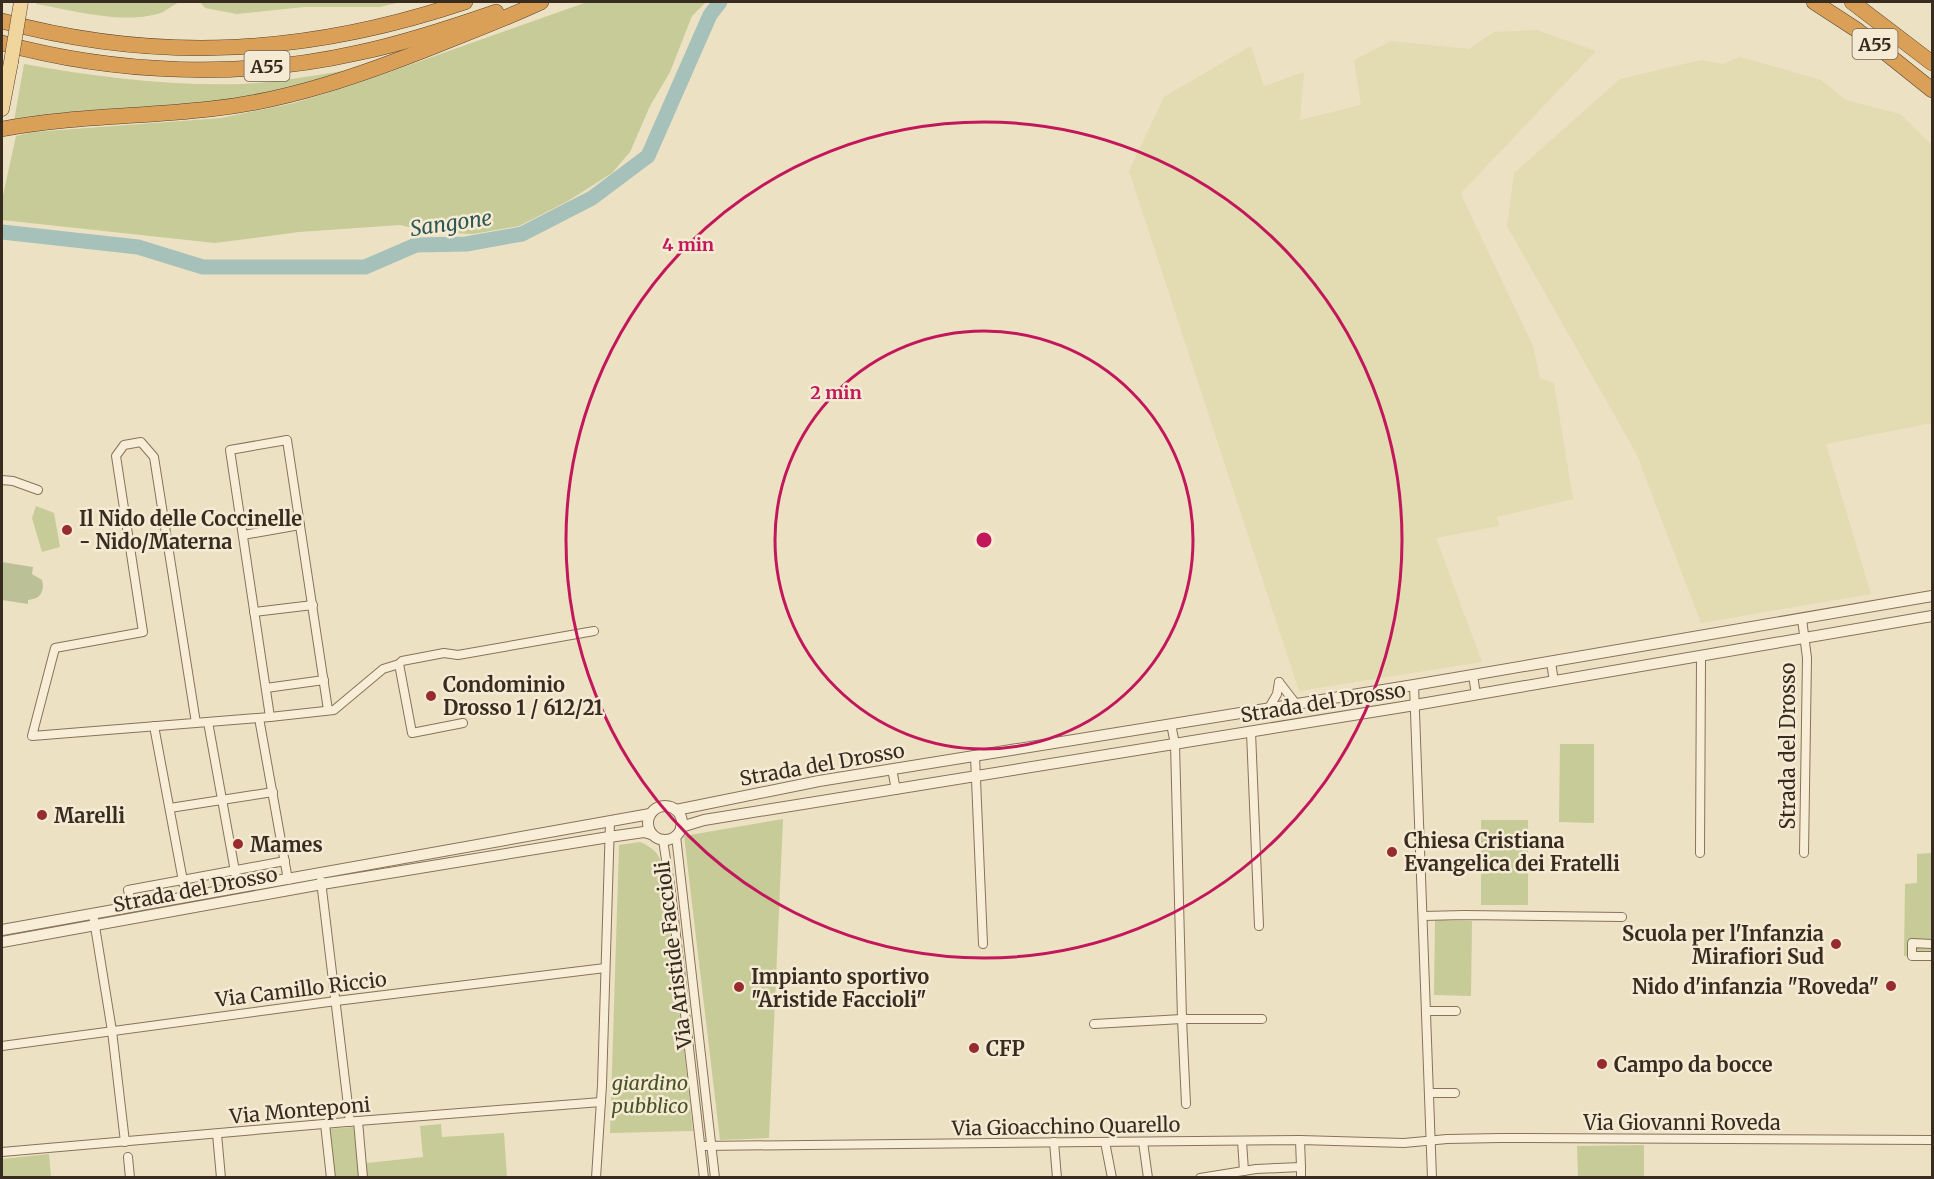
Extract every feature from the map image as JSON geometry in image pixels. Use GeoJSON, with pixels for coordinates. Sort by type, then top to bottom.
{"type":"FeatureCollection","features":[{"type":"Feature","properties":{"kind":"highway","name":"A55"},"geometry":{"type":"LineString","coordinates":[[2,21],[45,33],[92,41],[161,48],[245,48],[355,33],[465,2]]}},
{"type":"Feature","properties":{"kind":"highway","name":"A55"},"geometry":{"type":"LineString","coordinates":[[2,44],[91,62],[136,66],[204,69],[280,65],[345,56],[390,46],[525,2]]}},
{"type":"Feature","properties":{"kind":"highway"},"geometry":{"type":"LineString","coordinates":[[2,129],[74,118],[211,109],[305,91],[405,58],[506,19],[541,2]]}},
{"type":"Feature","properties":{"kind":"highway","name":"A55"},"geometry":{"type":"LineString","coordinates":[[1815,2],[1857,30],[1932,90]]}},
{"type":"Feature","properties":{"kind":"highway","name":"A55"},"geometry":{"type":"LineString","coordinates":[[1852,2],[1932,63]]}},
{"type":"Feature","properties":{"kind":"main road"},"geometry":{"type":"LineString","coordinates":[[2,109],[21,2]]}},
{"type":"Feature","properties":{"kind":"street"},"geometry":{"type":"LineString","coordinates":[[270,717],[230,450],[287,440],[328,710]]}},
{"type":"Feature","properties":{"kind":"street"},"geometry":{"type":"LineString","coordinates":[[196,723],[154,457],[141,442],[124,445],[116,456],[143,632],[55,648],[32,736],[154,726],[196,723],[259,718],[334,710],[383,669],[402,661],[439,654],[458,655],[594,631]]}},
{"type":"Feature","properties":{"kind":"street"},"geometry":{"type":"LineString","coordinates":[[2,480],[22,483],[38,490]]}},
{"type":"Feature","properties":{"kind":"street"},"geometry":{"type":"LineString","coordinates":[[243,535],[300,525]]}},
{"type":"Feature","properties":{"kind":"street","name":"Strada del Drosso"},"geometry":{"type":"LineString","coordinates":[[676,810],[819,781],[1414,685],[1932,596]]}},
{"type":"Feature","properties":{"kind":"street"},"geometry":{"type":"LineString","coordinates":[[254,612],[313,605]]}},
{"type":"Feature","properties":{"kind":"street","name":"Strada del Drosso"},"geometry":{"type":"LineString","coordinates":[[679,832],[704,820],[1476,695],[1932,616]]}},
{"type":"Feature","properties":{"kind":"street","name":"Strada del Drosso"},"geometry":{"type":"LineString","coordinates":[[1802,619],[1807,670],[1804,853]]}},
{"type":"Feature","properties":{"kind":"street"},"geometry":{"type":"LineString","coordinates":[[1700,853],[1701,657]]}},
{"type":"Feature","properties":{"kind":"street"},"geometry":{"type":"LineString","coordinates":[[1551,662],[1554,682]]}},
{"type":"Feature","properties":{"kind":"street"},"geometry":{"type":"LineString","coordinates":[[399,664],[412,733],[463,723]]}},
{"type":"Feature","properties":{"kind":"street"},"geometry":{"type":"LineString","coordinates":[[1473,675],[1476,695]]}},
{"type":"Feature","properties":{"kind":"street"},"geometry":{"type":"LineString","coordinates":[[266,688],[324,680]]}},
{"type":"Feature","properties":{"kind":"street","name":"Strada del Drosso"},"geometry":{"type":"LineString","coordinates":[[1269,708],[1277,694],[1279,682],[1296,704]]}},
{"type":"Feature","properties":{"kind":"street"},"geometry":{"type":"LineString","coordinates":[[1414,685],[1432,1178]]}},
{"type":"Feature","properties":{"kind":"street","name":"Strada del Drosso"},"geometry":{"type":"LineString","coordinates":[[259,718],[288,879]]}},
{"type":"Feature","properties":{"kind":"street","name":"Strada del Drosso"},"geometry":{"type":"LineString","coordinates":[[208,722],[238,888]]}},
{"type":"Feature","properties":{"kind":"street"},"geometry":{"type":"LineString","coordinates":[[1171,724],[1175,744],[1186,1104]]}},
{"type":"Feature","properties":{"kind":"street","name":"Strada del Drosso"},"geometry":{"type":"LineString","coordinates":[[154,726],[186,897]]}},
{"type":"Feature","properties":{"kind":"street"},"geometry":{"type":"LineString","coordinates":[[1251,732],[1259,926]]}},
{"type":"Feature","properties":{"kind":"street"},"geometry":{"type":"LineString","coordinates":[[975,756],[983,944]]}},
{"type":"Feature","properties":{"kind":"street"},"geometry":{"type":"LineString","coordinates":[[892,769],[896,790]]}},
{"type":"Feature","properties":{"kind":"street"},"geometry":{"type":"LineString","coordinates":[[170,808],[273,792]]}},
{"type":"Feature","properties":{"kind":"street"},"geometry":{"type":"LineString","coordinates":[[662,806],[676,810],[681,818],[679,832],[663,840],[651,834],[648,824],[650,814],[662,806]]}},
{"type":"Feature","properties":{"kind":"street","name":"Strada del Drosso"},"geometry":{"type":"LineString","coordinates":[[2,942],[95,926],[650,814]]}},
{"type":"Feature","properties":{"kind":"street"},"geometry":{"type":"LineString","coordinates":[[596,1178],[601,1102],[610,822]]}},
{"type":"Feature","properties":{"kind":"street","name":"Strada del Drosso"},"geometry":{"type":"LineString","coordinates":[[2,930],[288,879],[321,879],[644,832],[651,834]]}},
{"type":"Feature","properties":{"kind":"street","name":"Via Aristide Faccioli"},"geometry":{"type":"LineString","coordinates":[[679,832],[715,1178]]}},
{"type":"Feature","properties":{"kind":"street","name":"Via Aristide Faccioli"},"geometry":{"type":"LineString","coordinates":[[663,840],[704,1178]]}},
{"type":"Feature","properties":{"kind":"street","name":"Strada del Drosso"},"geometry":{"type":"LineString","coordinates":[[132,907],[128,890],[285,861]]}},
{"type":"Feature","properties":{"kind":"street"},"geometry":{"type":"LineString","coordinates":[[321,879],[336,1001],[363,1178]]}},
{"type":"Feature","properties":{"kind":"street"},"geometry":{"type":"LineString","coordinates":[[93,914],[112,1031],[125,1142]]}},
{"type":"Feature","properties":{"kind":"street"},"geometry":{"type":"LineString","coordinates":[[1423,916],[1622,917]]}},
{"type":"Feature","properties":{"kind":"street"},"geometry":{"type":"LineString","coordinates":[[1932,944],[1912,943],[1912,956],[1932,956]]}},
{"type":"Feature","properties":{"kind":"street","name":"Via Camillo Riccio"},"geometry":{"type":"LineString","coordinates":[[2,1046],[605,968]]}},
{"type":"Feature","properties":{"kind":"street"},"geometry":{"type":"LineString","coordinates":[[1427,1011],[1456,1011]]}},
{"type":"Feature","properties":{"kind":"street"},"geometry":{"type":"LineString","coordinates":[[1094,1024],[1182,1019],[1262,1019]]}},
{"type":"Feature","properties":{"kind":"street"},"geometry":{"type":"LineString","coordinates":[[1429,1093],[1455,1093]]}},
{"type":"Feature","properties":{"kind":"street","name":"Via Monteponi"},"geometry":{"type":"LineString","coordinates":[[2,1152],[601,1102]]}},
{"type":"Feature","properties":{"kind":"street"},"geometry":{"type":"LineString","coordinates":[[325,1124],[331,1178]]}},
{"type":"Feature","properties":{"kind":"street"},"geometry":{"type":"LineString","coordinates":[[217,1134],[221,1178]]}},
{"type":"Feature","properties":{"kind":"street","name":"Via Giovanni Roveda"},"geometry":{"type":"LineString","coordinates":[[1431,1140],[1633,1137],[1932,1140]]}},
{"type":"Feature","properties":{"kind":"street"},"geometry":{"type":"LineString","coordinates":[[1242,1140],[1244,1171]]}},
{"type":"Feature","properties":{"kind":"street","name":"Via Gioacchino Quarello"},"geometry":{"type":"LineString","coordinates":[[701,1146],[1242,1140],[1404,1143],[1431,1140]]}},
{"type":"Feature","properties":{"kind":"street"},"geometry":{"type":"LineString","coordinates":[[1300,1140],[1301,1178]]}},
{"type":"Feature","properties":{"kind":"street"},"geometry":{"type":"LineString","coordinates":[[1054,1142],[1057,1178]]}},
{"type":"Feature","properties":{"kind":"street"},"geometry":{"type":"LineString","coordinates":[[1105,1142],[1112,1178]]}},
{"type":"Feature","properties":{"kind":"street"},"geometry":{"type":"LineString","coordinates":[[1143,1142],[1148,1178]]}},
{"type":"Feature","properties":{"kind":"street"},"geometry":{"type":"LineString","coordinates":[[128,1157],[130,1178]]}},
{"type":"Feature","properties":{"kind":"street"},"geometry":{"type":"LineString","coordinates":[[1200,1178],[1244,1171],[1301,1167]]}},
{"type":"Feature","properties":{"kind":"shaded area"},"geometry":{"type":"Polygon","coordinates":[[[1537,30],[1596,51],[1461,193],[1533,346],[1540,378],[1554,383],[1573,499],[1497,517],[1499,526],[1436,538],[1482,662],[1299,691],[1129,171],[1164,97],[1251,46],[1264,86],[1304,72],[1300,120],[1361,105],[1354,60],[1391,41],[1469,49],[1494,32],[1537,30]]]}},
{"type":"Feature","properties":{"kind":"shaded area"},"geometry":{"type":"Polygon","coordinates":[[[1740,57],[1821,80],[1846,100],[1900,114],[1932,145],[1932,423],[1826,444],[1871,594],[1701,623],[1636,453],[1507,226],[1514,173],[1620,79],[1701,60],[1723,64],[1740,57]]]}},
{"type":"Feature","properties":{"kind":"green space"},"geometry":{"type":"Polygon","coordinates":[[[36,2],[179,2],[163,12],[133,18],[100,16],[36,4],[36,2]]]}},
{"type":"Feature","properties":{"kind":"green space"},"geometry":{"type":"Polygon","coordinates":[[[200,2],[401,2],[380,7],[304,7],[237,14],[205,8],[200,2]]]}},
{"type":"Feature","properties":{"kind":"green space"},"geometry":{"type":"Polygon","coordinates":[[[587,2],[706,2],[692,16],[670,72],[650,106],[630,152],[612,173],[568,201],[519,226],[473,234],[430,232],[400,225],[299,232],[215,243],[2,220],[2,200],[16,136],[33,132],[221,118],[294,103],[353,85],[587,2]]]}},
{"type":"Feature","properties":{"kind":"green space"},"geometry":{"type":"Polygon","coordinates":[[[24,64],[132,80],[187,84],[270,82],[355,69],[247,98],[14,121],[24,64]]]}},
{"type":"Feature","properties":{"kind":"green space"},"geometry":{"type":"Polygon","coordinates":[[[36,506],[54,513],[60,547],[42,552],[32,518],[36,506]]]}},
{"type":"Feature","properties":{"kind":"green space"},"geometry":{"type":"Polygon","coordinates":[[[2,562],[33,567],[32,574],[42,580],[41,594],[28,600],[28,604],[2,600],[2,562]]]}},
{"type":"Feature","properties":{"kind":"green space"},"geometry":{"type":"Polygon","coordinates":[[[1560,744],[1594,744],[1594,823],[1559,822],[1560,744]]]}},
{"type":"Feature","properties":{"kind":"green space","name":"Impianto sportivo \"Aristide Faccioli\""},"geometry":{"type":"Polygon","coordinates":[[[783,819],[769,1138],[720,1140],[684,836],[783,819]]]}},
{"type":"Feature","properties":{"kind":"green space"},"geometry":{"type":"Polygon","coordinates":[[[1481,820],[1528,820],[1528,905],[1481,905],[1481,820]]]}},
{"type":"Feature","properties":{"kind":"green space","name":"giardino pubblico"},"geometry":{"type":"Polygon","coordinates":[[[640,842],[653,850],[661,862],[693,1131],[610,1133],[619,845],[640,842]]]}},
{"type":"Feature","properties":{"kind":"green space"},"geometry":{"type":"Polygon","coordinates":[[[1932,853],[1932,956],[1904,956],[1905,884],[1917,883],[1917,854],[1932,853]]]}},
{"type":"Feature","properties":{"kind":"green space"},"geometry":{"type":"Polygon","coordinates":[[[1435,920],[1472,921],[1471,996],[1434,995],[1435,920]]]}},
{"type":"Feature","properties":{"kind":"green space"},"geometry":{"type":"Polygon","coordinates":[[[441,1124],[442,1137],[504,1133],[507,1177],[367,1178],[367,1163],[423,1157],[420,1126],[441,1124]]]}},
{"type":"Feature","properties":{"kind":"green space"},"geometry":{"type":"Polygon","coordinates":[[[354,1127],[359,1177],[332,1177],[327,1129],[354,1127]]]}},
{"type":"Feature","properties":{"kind":"green space"},"geometry":{"type":"Polygon","coordinates":[[[1644,1145],[1644,1177],[1578,1177],[1577,1146],[1644,1145]]]}},
{"type":"Feature","properties":{"kind":"green space"},"geometry":{"type":"Polygon","coordinates":[[[49,1154],[51,1177],[2,1177],[2,1159],[49,1154]]]}},
{"type":"Feature","properties":{"kind":"waterway","name":"Sangone"},"geometry":{"type":"LineString","coordinates":[[2,232],[138,247],[203,267],[365,267],[416,245],[466,244],[522,234],[592,198],[648,156],[710,15],[720,2]]}},
{"type":"Feature","properties":{"kind":"place","name":"Il Nido delle Coccinelle - Nido/Materna"},"geometry":{"type":"Point","coordinates":[67,530]}},
{"type":"Feature","properties":{"kind":"place","name":"Condominio Drosso 1 / 612/21"},"geometry":{"type":"Point","coordinates":[431,696]}},
{"type":"Feature","properties":{"kind":"place","name":"Marelli"},"geometry":{"type":"Point","coordinates":[42,815]}},
{"type":"Feature","properties":{"kind":"place","name":"Mames"},"geometry":{"type":"Point","coordinates":[238,844]}},
{"type":"Feature","properties":{"kind":"place","name":"Chiesa Cristiana Evangelica dei Fratelli"},"geometry":{"type":"Point","coordinates":[1392,852]}},
{"type":"Feature","properties":{"kind":"place","name":"Scuola per l'Infanzia Mirafiori Sud"},"geometry":{"type":"Point","coordinates":[1836,944]}},
{"type":"Feature","properties":{"kind":"place","name":"Nido d'infanzia \"Roveda\""},"geometry":{"type":"Point","coordinates":[1891,986]}},
{"type":"Feature","properties":{"kind":"place","name":"Impianto sportivo \"Aristide Faccioli\""},"geometry":{"type":"Point","coordinates":[739,987]}},
{"type":"Feature","properties":{"kind":"place","name":"CFP"},"geometry":{"type":"Point","coordinates":[974,1048]}},
{"type":"Feature","properties":{"kind":"place","name":"Campo da bocce"},"geometry":{"type":"Point","coordinates":[1602,1064]}}]}
